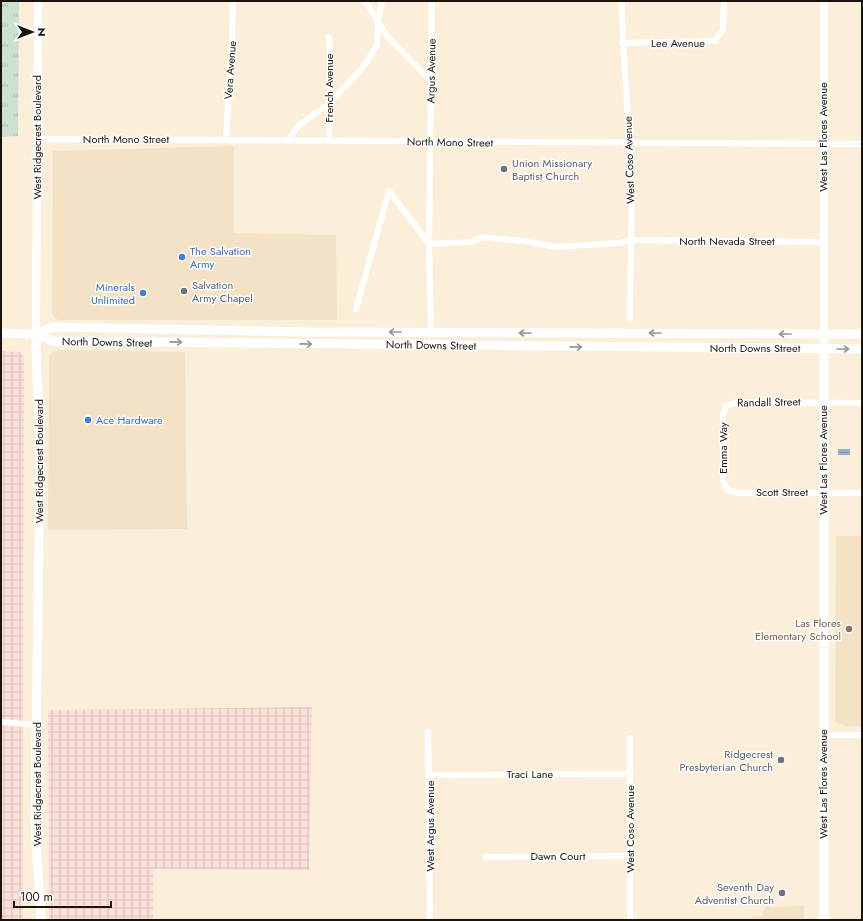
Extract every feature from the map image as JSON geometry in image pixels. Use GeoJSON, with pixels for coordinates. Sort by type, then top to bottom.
{"type":"FeatureCollection","features":[{"type":"Feature","properties":{"kind":"main road","name":"North Downs Street"},"geometry":{"type":"LineString","coordinates":[[36,334],[52,327],[301,332],[862,334]]}},
{"type":"Feature","properties":{"kind":"main road"},"geometry":{"type":"LineString","coordinates":[[1,334],[36,334]]}},
{"type":"Feature","properties":{"kind":"main road","name":"North Downs Street"},"geometry":{"type":"LineString","coordinates":[[36,334],[53,341],[862,349]]}},
{"type":"Feature","properties":{"kind":"main road","name":"West Ridgecrest Boulevard"},"geometry":{"type":"LineString","coordinates":[[36,334],[36,382],[40,403],[35,823],[41,920]]}},
{"type":"Feature","properties":{"kind":"main road","name":"West Las Flores Avenue"},"geometry":{"type":"LineString","coordinates":[[824,334],[824,920]]}},
{"type":"Feature","properties":{"kind":"street","name":"West Ridgecrest Boulevard"},"geometry":{"type":"LineString","coordinates":[[36,334],[38,1]]}},
{"type":"Feature","properties":{"kind":"street","name":"Vera Avenue"},"geometry":{"type":"LineString","coordinates":[[226,139],[232,47],[233,1]]}},
{"type":"Feature","properties":{"kind":"street"},"geometry":{"type":"LineString","coordinates":[[365,1],[387,36],[431,81]]}},
{"type":"Feature","properties":{"kind":"street"},"geometry":{"type":"LineString","coordinates":[[288,140],[299,125],[330,103],[364,66],[377,45],[378,19],[382,1]]}},
{"type":"Feature","properties":{"kind":"street","name":"Argus Avenue"},"geometry":{"type":"LineString","coordinates":[[431,332],[429,244],[432,1]]}},
{"type":"Feature","properties":{"kind":"street","name":"West Coso Avenue"},"geometry":{"type":"LineString","coordinates":[[622,1],[622,43],[631,192],[630,319]]}},
{"type":"Feature","properties":{"kind":"street","name":"Lee Avenue"},"geometry":{"type":"LineString","coordinates":[[622,43],[714,42],[723,30],[724,1]]}},
{"type":"Feature","properties":{"kind":"street","name":"West Las Flores Avenue"},"geometry":{"type":"LineString","coordinates":[[824,1],[824,334]]}},
{"type":"Feature","properties":{"kind":"street","name":"French Avenue"},"geometry":{"type":"LineString","coordinates":[[329,37],[331,69],[329,140]]}},
{"type":"Feature","properties":{"kind":"street","name":"North Mono Street"},"geometry":{"type":"LineString","coordinates":[[38,139],[862,144]]}},
{"type":"Feature","properties":{"kind":"street"},"geometry":{"type":"LineString","coordinates":[[356,309],[389,191],[429,244]]}},
{"type":"Feature","properties":{"kind":"street","name":"North Nevada Street"},"geometry":{"type":"LineString","coordinates":[[429,244],[471,242],[482,237],[531,242],[556,247],[620,243],[630,240],[823,242]]}},
{"type":"Feature","properties":{"kind":"street","name":"Randall Street"},"geometry":{"type":"LineString","coordinates":[[726,406],[737,402],[862,403]]}},
{"type":"Feature","properties":{"kind":"street","name":"Emma Way"},"geometry":{"type":"LineString","coordinates":[[726,406],[722,416],[723,480],[727,490]]}},
{"type":"Feature","properties":{"kind":"street","name":"Scott Street"},"geometry":{"type":"LineString","coordinates":[[727,490],[739,493],[862,493]]}},
{"type":"Feature","properties":{"kind":"street"},"geometry":{"type":"LineString","coordinates":[[1,722],[36,725]]}},
{"type":"Feature","properties":{"kind":"street","name":"West Argus Avenue"},"geometry":{"type":"LineString","coordinates":[[428,732],[430,774],[430,920]]}},
{"type":"Feature","properties":{"kind":"street"},"geometry":{"type":"LineString","coordinates":[[823,735],[862,735]]}},
{"type":"Feature","properties":{"kind":"street","name":"West Coso Avenue"},"geometry":{"type":"LineString","coordinates":[[630,738],[630,920]]}},
{"type":"Feature","properties":{"kind":"street","name":"Traci Lane"},"geometry":{"type":"LineString","coordinates":[[430,774],[629,774]]}},
{"type":"Feature","properties":{"kind":"street","name":"Dawn Court"},"geometry":{"type":"LineString","coordinates":[[486,857],[630,856]]}},
{"type":"Feature","properties":{"kind":"shaded area"},"geometry":{"type":"Polygon","coordinates":[[[234,146],[234,233],[336,235],[337,320],[58,320],[52,315],[53,151],[234,146]]]}},
{"type":"Feature","properties":{"kind":"shaded area"},"geometry":{"type":"Polygon","coordinates":[[[56,350],[185,352],[187,529],[48,530],[49,355],[56,350]]]}},
{"type":"Feature","properties":{"kind":"shaded area"},"geometry":{"type":"Polygon","coordinates":[[[1,351],[20,352],[24,357],[23,920],[1,920],[1,351]]]}},
{"type":"Feature","properties":{"kind":"shaded area","name":"Las Flores Elementary School"},"geometry":{"type":"Polygon","coordinates":[[[836,536],[862,536],[862,726],[845,726],[835,722],[836,536]]]}},
{"type":"Feature","properties":{"kind":"shaded area"},"geometry":{"type":"Polygon","coordinates":[[[312,707],[309,870],[153,869],[153,920],[49,920],[48,710],[312,707]]]}},
{"type":"Feature","properties":{"kind":"shaded area"},"geometry":{"type":"Polygon","coordinates":[[[804,906],[804,920],[752,920],[752,916],[763,916],[763,911],[766,907],[804,906]]]}},
{"type":"Feature","properties":{"kind":"green space"},"geometry":{"type":"Polygon","coordinates":[[[1,1],[19,1],[18,136],[1,137],[1,1]]]}},
{"type":"Feature","properties":{"kind":"water"},"geometry":{"type":"Polygon","coordinates":[[[838,449],[850,449],[850,455],[838,455],[838,449]]]}},
{"type":"Feature","properties":{"kind":"place","name":"Union Missionary Baptist Church"},"geometry":{"type":"Point","coordinates":[504,169]}},
{"type":"Feature","properties":{"kind":"place","name":"The Salvation Army"},"geometry":{"type":"Point","coordinates":[182,257]}},
{"type":"Feature","properties":{"kind":"place","name":"Salvation Army Chapel"},"geometry":{"type":"Point","coordinates":[184,291]}},
{"type":"Feature","properties":{"kind":"place","name":"Minerals Unlimited"},"geometry":{"type":"Point","coordinates":[143,293]}},
{"type":"Feature","properties":{"kind":"place","name":"Ace Hardware"},"geometry":{"type":"Point","coordinates":[88,420]}},
{"type":"Feature","properties":{"kind":"place","name":"Las Flores Elementary School"},"geometry":{"type":"Point","coordinates":[849,629]}},
{"type":"Feature","properties":{"kind":"place","name":"Ridgecrest Presbyterian Church"},"geometry":{"type":"Point","coordinates":[781,760]}},
{"type":"Feature","properties":{"kind":"place","name":"Seventh Day Adventist Church"},"geometry":{"type":"Point","coordinates":[782,893]}}]}
